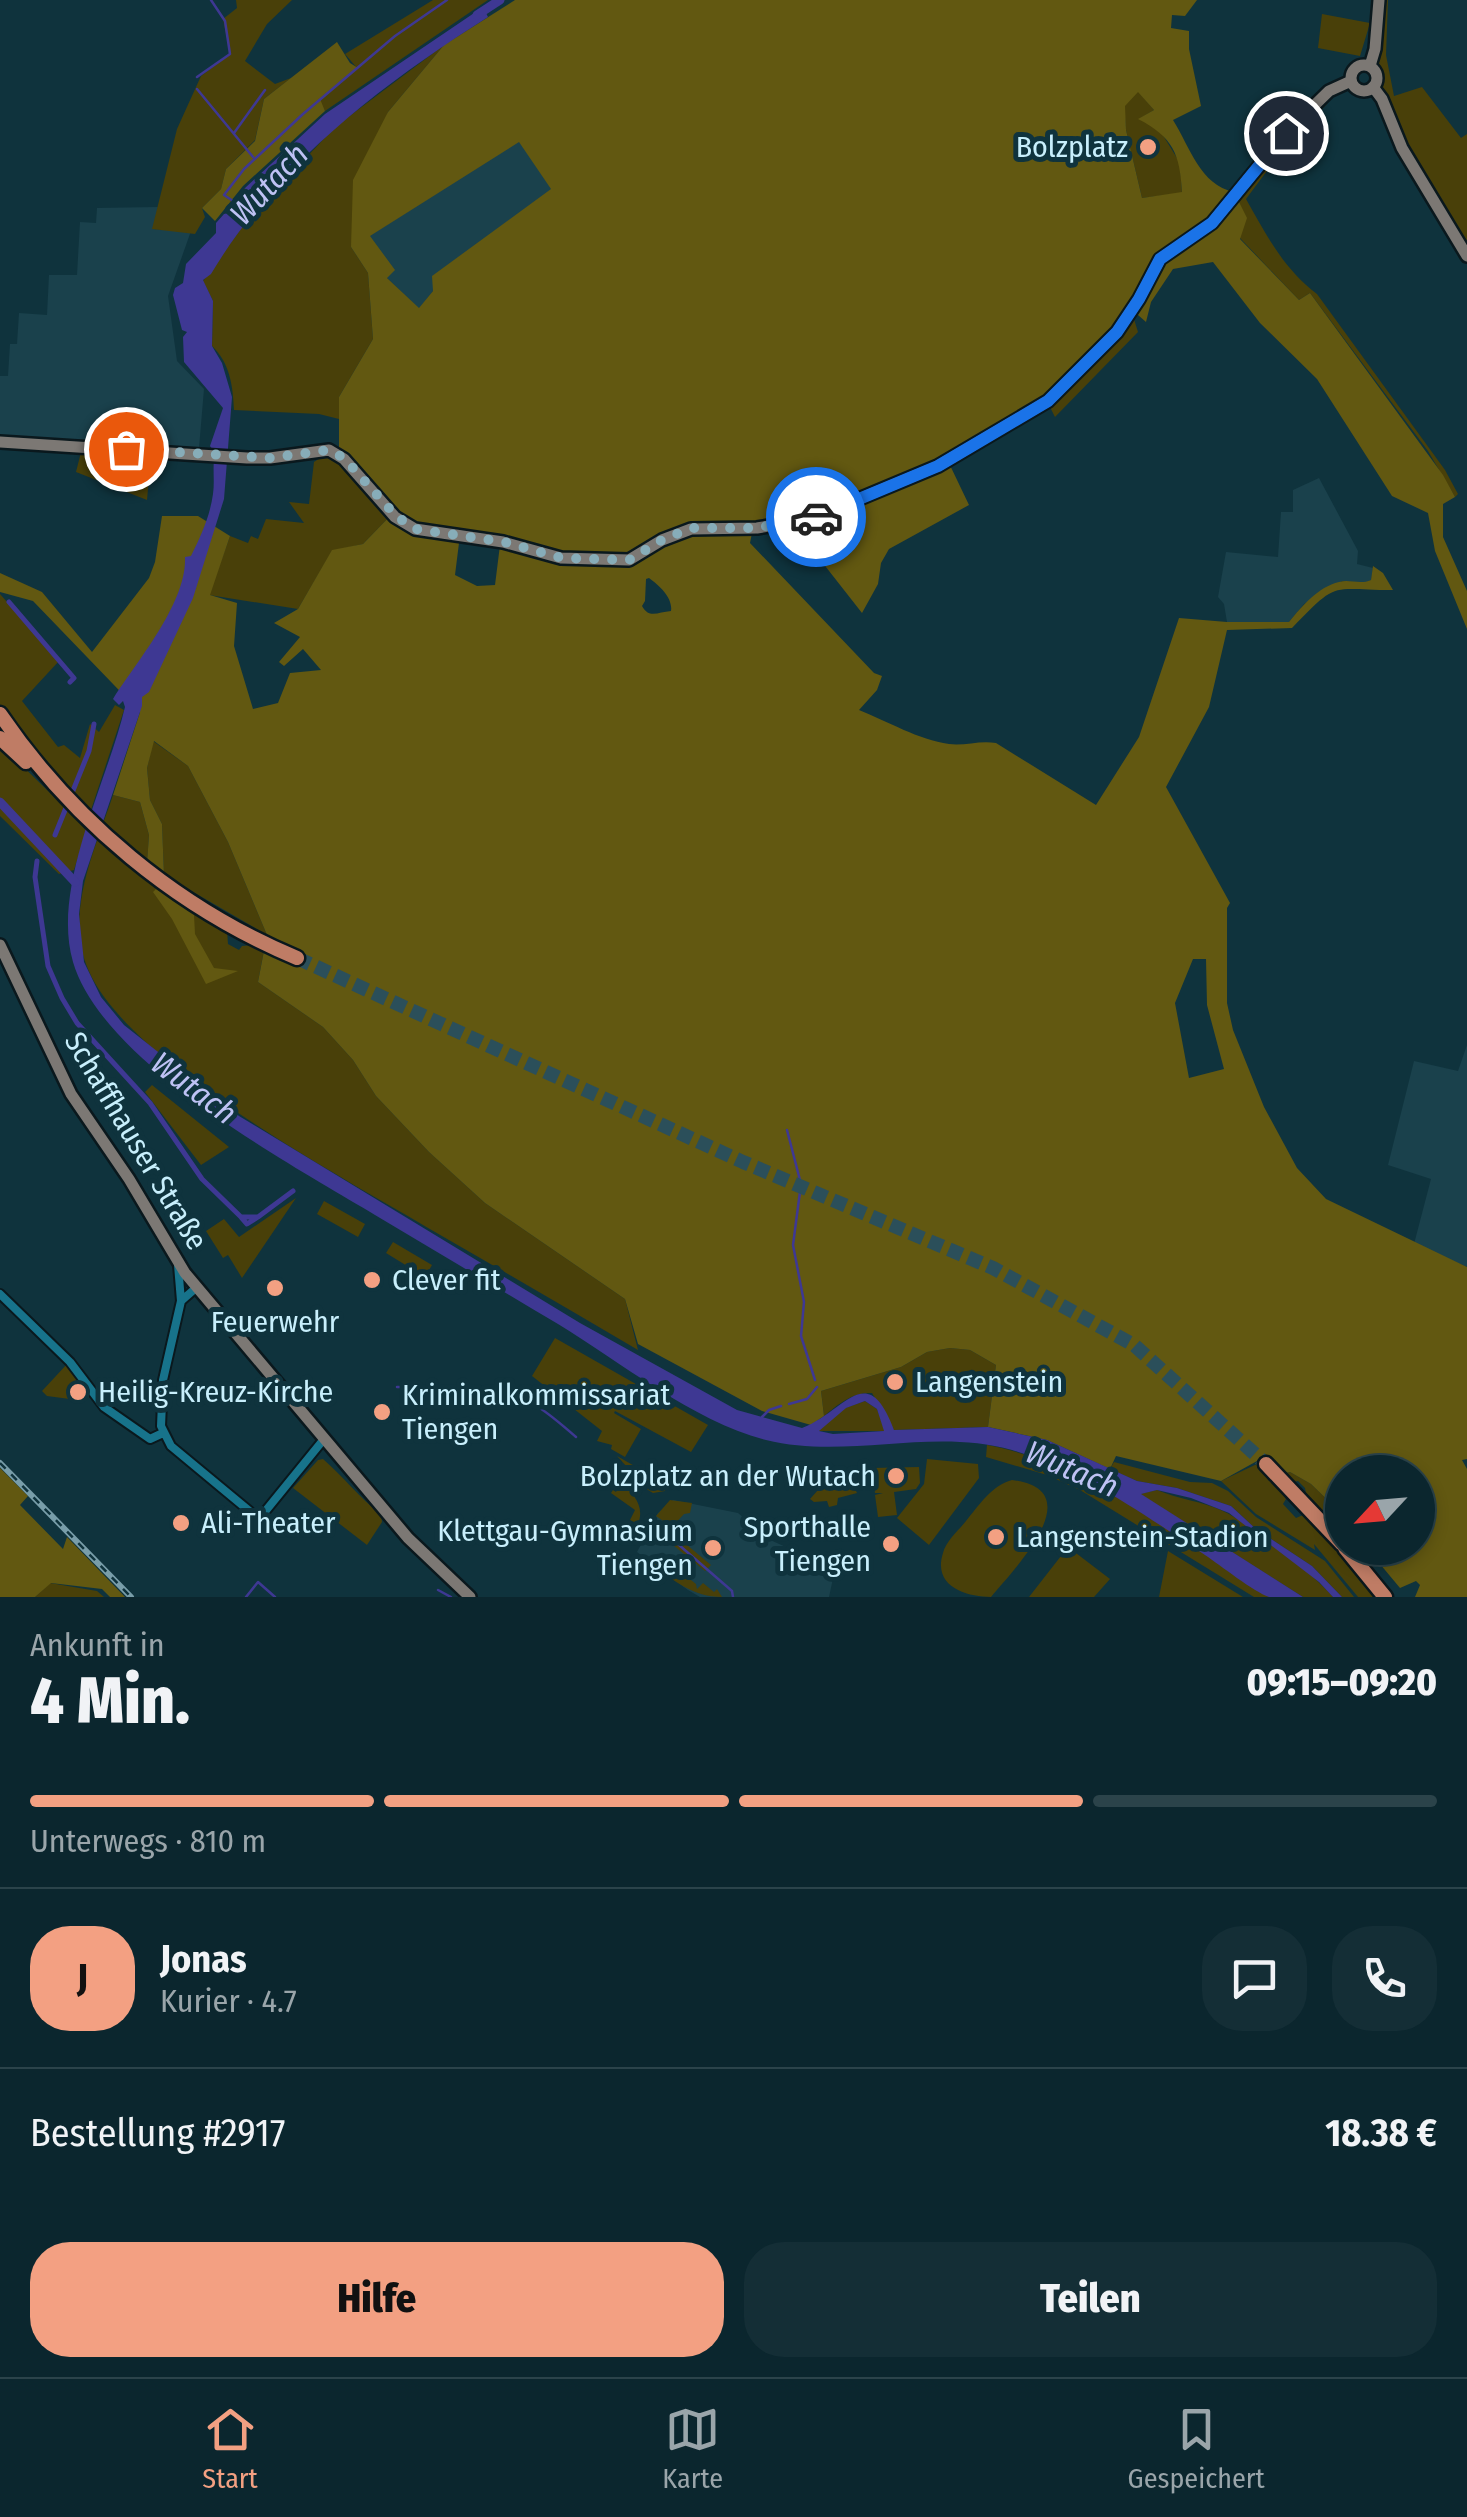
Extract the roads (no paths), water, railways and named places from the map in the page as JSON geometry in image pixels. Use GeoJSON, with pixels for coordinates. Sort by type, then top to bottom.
{"type":"FeatureCollection","features":[{"type":"Feature","properties":{"kind":"highway"},"geometry":{"type":"LineString","coordinates":[[0,714],[50,781]]}},
{"type":"Feature","properties":{"kind":"highway"},"geometry":{"type":"LineString","coordinates":[[0,738],[110,839],[185,896],[249,936],[297,958]]}},
{"type":"Feature","properties":{"kind":"highway"},"geometry":{"type":"LineString","coordinates":[[1266,1464],[1325,1526]]}},
{"type":"Feature","properties":{"kind":"highway"},"geometry":{"type":"LineString","coordinates":[[1359,1565],[1385,1597]]}},
{"type":"Feature","properties":{"kind":"main road"},"geometry":{"type":"LineString","coordinates":[[1373,87],[1376,76],[1370,66],[1379,0]]}},
{"type":"Feature","properties":{"kind":"main road"},"geometry":{"type":"LineString","coordinates":[[1351,82],[1354,69],[1370,66]]}},
{"type":"Feature","properties":{"kind":"main road"},"geometry":{"type":"LineString","coordinates":[[1351,82],[1363,91],[1373,87]]}},
{"type":"Feature","properties":{"kind":"main road"},"geometry":{"type":"LineString","coordinates":[[0,442],[247,458],[329,450],[344,458],[396,516],[415,529],[504,542],[562,558],[629,560],[691,528],[756,528],[810,519],[938,466],[1048,401],[1117,332],[1164,254],[1212,223],[1286,133],[1329,91],[1351,82]]}},
{"type":"Feature","properties":{"kind":"main road"},"geometry":{"type":"LineString","coordinates":[[1373,87],[1402,148],[1467,256]]}},
{"type":"Feature","properties":{"kind":"main road","name":"Schaffhauser Straße"},"geometry":{"type":"LineString","coordinates":[[0,945],[71,1094],[129,1179],[177,1260],[324,1440],[431,1563],[470,1597]]}},
{"type":"Feature","properties":{"kind":"street"},"geometry":{"type":"LineString","coordinates":[[177,1260],[181,1300],[163,1380],[161,1426],[171,1446],[260,1519],[324,1440]]}},
{"type":"Feature","properties":{"kind":"street"},"geometry":{"type":"LineString","coordinates":[[181,1300],[197,1287]]}},
{"type":"Feature","properties":{"kind":"street"},"geometry":{"type":"LineString","coordinates":[[0,1294],[70,1362],[104,1407],[150,1440],[164,1433]]}},
{"type":"Feature","properties":{"kind":"water"},"geometry":{"type":"Polygon","coordinates":[[[483,7],[488,17],[371,99],[299,162],[203,280],[213,301],[212,346],[222,363],[232,397],[224,499],[193,598],[149,692],[142,697],[83,881],[79,914],[84,962],[101,997],[124,1025],[239,1116],[580,1323],[737,1410],[802,1428],[854,1396],[864,1394],[874,1397],[884,1409],[894,1430],[988,1427],[1047,1440],[1137,1481],[1177,1488],[1231,1506],[1256,1529],[1312,1566],[1342,1597],[1333,1597],[1229,1513],[1191,1498],[1157,1490],[1141,1494],[1303,1597],[1263,1594],[1112,1495],[1064,1470],[1012,1450],[951,1442],[797,1445],[766,1440],[712,1420],[249,1138],[158,1072],[120,1036],[91,999],[73,962],[68,933],[69,901],[84,835],[125,707],[123,701],[119,705],[113,699],[169,612],[178,593],[185,557],[191,556],[198,541],[213,494],[215,453],[210,446],[223,408],[184,362],[183,337],[187,332],[182,330],[173,295],[183,283],[186,264],[216,233],[216,223],[224,214],[236,211],[245,188],[325,114],[483,7]],[[865,1401],[846,1408],[819,1431],[884,1431],[877,1409],[865,1401]]]}},
{"type":"Feature","properties":{"kind":"waterway"},"geometry":{"type":"LineString","coordinates":[[197,77],[230,54],[225,21],[211,0]]}},
{"type":"Feature","properties":{"kind":"waterway"},"geometry":{"type":"LineString","coordinates":[[236,203],[224,195],[244,169],[395,36],[447,0]]}},
{"type":"Feature","properties":{"kind":"waterway","name":"Wutach"},"geometry":{"type":"LineString","coordinates":[[477,15],[500,0]]}},
{"type":"Feature","properties":{"kind":"waterway"},"geometry":{"type":"LineString","coordinates":[[197,89],[253,157]]}},
{"type":"Feature","properties":{"kind":"waterway"},"geometry":{"type":"LineString","coordinates":[[234,133],[265,90]]}},
{"type":"Feature","properties":{"kind":"waterway"},"geometry":{"type":"LineString","coordinates":[[9,602],[74,678],[70,682]]}},
{"type":"Feature","properties":{"kind":"waterway"},"geometry":{"type":"LineString","coordinates":[[55,835],[89,751],[94,724]]}},
{"type":"Feature","properties":{"kind":"waterway"},"geometry":{"type":"LineString","coordinates":[[0,802],[75,882]]}},
{"type":"Feature","properties":{"kind":"waterway"},"geometry":{"type":"LineString","coordinates":[[37,861],[35,877],[48,966],[77,1023],[150,1103],[202,1179],[241,1217],[258,1217],[293,1191]]}},
{"type":"Feature","properties":{"kind":"waterway"},"geometry":{"type":"LineString","coordinates":[[787,1130],[801,1184],[793,1245],[804,1302],[801,1336],[815,1380]]}},
{"type":"Feature","properties":{"kind":"waterway"},"geometry":{"type":"LineString","coordinates":[[241,1217],[247,1224],[258,1217]]}},
{"type":"Feature","properties":{"kind":"waterway"},"geometry":{"type":"LineString","coordinates":[[397,1387],[481,1388]]}},
{"type":"Feature","properties":{"kind":"waterway"},"geometry":{"type":"LineString","coordinates":[[789,1404],[807,1399],[817,1387]]}},
{"type":"Feature","properties":{"kind":"waterway"},"geometry":{"type":"LineString","coordinates":[[493,1390],[527,1401],[576,1437]]}},
{"type":"Feature","properties":{"kind":"waterway"},"geometry":{"type":"LineString","coordinates":[[762,1417],[781,1406]]}},
{"type":"Feature","properties":{"kind":"waterway"},"geometry":{"type":"LineString","coordinates":[[656,1525],[732,1591],[733,1597]]}},
{"type":"Feature","properties":{"kind":"waterway"},"geometry":{"type":"LineString","coordinates":[[246,1597],[258,1582],[275,1597]]}},
{"type":"Feature","properties":{"kind":"waterway"},"geometry":{"type":"LineString","coordinates":[[438,1590],[451,1597]]}},
{"type":"Feature","properties":{"kind":"tunnel"},"geometry":{"type":"LineString","coordinates":[[297,958],[743,1162],[993,1268],[1134,1345],[1266,1464]]}},
{"type":"Feature","properties":{"kind":"railway"},"geometry":{"type":"LineString","coordinates":[[0,1463],[131,1597]]}},
{"type":"Feature","properties":{"kind":"place","name":"Bolzplatz"},"geometry":{"type":"Point","coordinates":[1148,147]}},
{"type":"Feature","properties":{"kind":"place","name":"Clever fit"},"geometry":{"type":"Point","coordinates":[372,1280]}},
{"type":"Feature","properties":{"kind":"place","name":"Feuerwehr"},"geometry":{"type":"Point","coordinates":[275,1288]}},
{"type":"Feature","properties":{"kind":"place","name":"Langenstein"},"geometry":{"type":"Point","coordinates":[895,1382]}},
{"type":"Feature","properties":{"kind":"place","name":"Heilig-Kreuz-Kirche"},"geometry":{"type":"Point","coordinates":[78,1392]}},
{"type":"Feature","properties":{"kind":"place","name":"Kriminalkommissariat Tiengen"},"geometry":{"type":"Point","coordinates":[382,1412]}},
{"type":"Feature","properties":{"kind":"place","name":"Bolzplatz an der Wutach"},"geometry":{"type":"Point","coordinates":[896,1476]}},
{"type":"Feature","properties":{"kind":"place","name":"Ali-Theater"},"geometry":{"type":"Point","coordinates":[181,1523]}},
{"type":"Feature","properties":{"kind":"place","name":"Langenstein-Stadion"},"geometry":{"type":"Point","coordinates":[996,1537]}},
{"type":"Feature","properties":{"kind":"place","name":"Sporthalle Tiengen"},"geometry":{"type":"Point","coordinates":[891,1544]}},
{"type":"Feature","properties":{"kind":"place","name":"Klettgau-Gymnasium Tiengen"},"geometry":{"type":"Point","coordinates":[713,1548]}}]}
